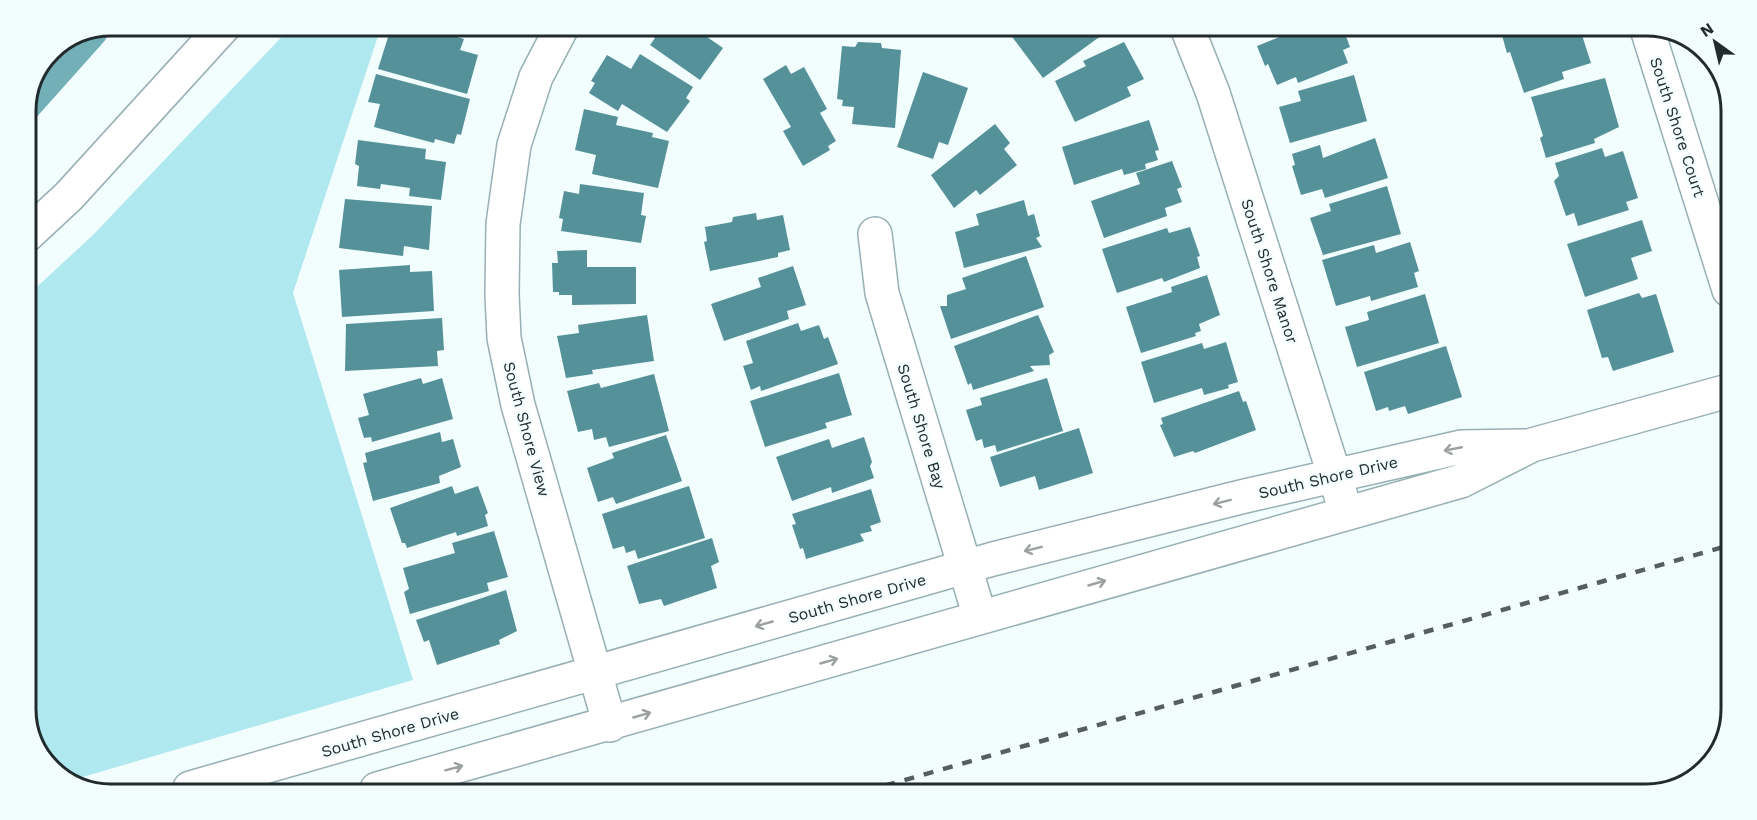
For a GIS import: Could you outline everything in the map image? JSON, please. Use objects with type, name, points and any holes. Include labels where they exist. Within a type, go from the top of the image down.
[{"type":"street","points":[[36,227],[69,196],[215,36]]},
{"type":"street","name":"South Shore View","points":[[557,36],[536,77],[514,145],[503,224],[502,294],[510,373],[610,725]]},
{"type":"street","name":"South Shore Manor","points":[[1190,36],[1213,93],[1347,513]]},
{"type":"street","name":"South Shore Court","points":[[1649,36],[1721,262]]},
{"type":"street","name":"South Shore Bay","points":[[875,234],[882,293],[980,617]]},
{"type":"street","name":"South Shore Drive","points":[[395,784],[610,725],[980,617],[1461,481],[1532,446],[1721,393]]},
{"type":"street","name":"South Shore Drive","points":[[204,784],[596,674],[964,567],[1334,475],[1461,447],[1532,446]]},
{"type":"shaded area","points":[[282,36],[378,36],[293,293],[413,680],[81,778],[65,769],[51,755],[40,733],[36,714],[36,288],[93,235]]},
{"type":"building","points":[[388,36],[453,36],[464,39],[460,50],[478,55],[467,94],[378,69]]},
{"type":"building","points":[[652,36],[706,36],[723,48],[700,80],[650,45],[655,38]]},
{"type":"building","points":[[1012,36],[1101,36],[1043,78]]},
{"type":"building","points":[[1282,36],[1346,36],[1350,47],[1343,50],[1348,63],[1298,83],[1296,77],[1277,85],[1268,64],[1265,66],[1257,46]]},
{"type":"building","points":[[1502,36],[1582,36],[1591,63],[1562,72],[1564,79],[1524,93],[1510,52],[1507,53]]},
{"type":"building","points":[[858,42],[881,43],[882,48],[901,50],[895,128],[852,124],[854,107],[842,106],[843,100],[837,99],[842,46],[855,47]]},
{"type":"building","points":[[1124,42],[1144,79],[1127,87],[1131,96],[1075,122],[1055,81],[1086,66],[1083,61]]},
{"type":"building","points":[[640,54],[693,87],[686,98],[690,101],[667,132],[622,104],[618,111],[589,93],[595,83],[591,81],[607,55],[631,69]]},
{"type":"building","points":[[786,65],[791,74],[804,67],[827,109],[820,113],[836,141],[828,146],[830,150],[803,166],[783,131],[791,127],[763,79]]},
{"type":"building","points":[[923,72],[968,88],[948,145],[939,142],[933,159],[897,147]]},
{"type":"building","points":[[376,74],[470,99],[461,135],[457,134],[454,144],[435,139],[434,143],[374,127],[380,104],[368,102]]},
{"type":"building","points":[[1354,75],[1367,121],[1290,143],[1279,107],[1301,101],[1298,91]]},
{"type":"building","points":[[1605,78],[1619,127],[1594,139],[1595,143],[1546,158],[1540,138],[1543,136],[1531,97]]},
{"type":"building","points":[[584,109],[618,117],[616,125],[653,133],[652,137],[669,141],[658,188],[592,174],[596,155],[575,150]]},
{"type":"building","points":[[1149,120],[1159,150],[1155,151],[1158,160],[1145,164],[1146,169],[1124,175],[1122,169],[1074,185],[1062,147]]},
{"type":"building","points":[[995,124],[1010,143],[1004,149],[1017,165],[980,195],[976,190],[954,208],[931,175]]},
{"type":"building","points":[[1375,138],[1388,178],[1325,198],[1322,189],[1301,195],[1292,166],[1295,165],[1292,154],[1320,145],[1323,158]]},
{"type":"building","points":[[358,140],[426,149],[425,159],[446,162],[441,200],[409,196],[410,188],[381,184],[380,189],[357,186],[359,166],[355,164]]},
{"type":"building","points":[[1602,148],[1605,157],[1623,151],[1638,198],[1626,202],[1629,210],[1578,226],[1574,213],[1566,216],[1554,181],[1559,176],[1555,163]]},
{"type":"building","points":[[1172,161],[1182,187],[1177,189],[1182,202],[1165,208],[1167,216],[1104,238],[1091,201],[1140,184],[1136,173]]},
{"type":"building","points":[[580,184],[644,193],[641,215],[646,216],[641,243],[561,231],[563,219],[559,218],[564,191],[579,194]]},
{"type":"building","points":[[1387,186],[1401,234],[1323,255],[1310,218],[1331,211],[1329,204]]},
{"type":"building","points":[[345,199],[432,206],[429,250],[404,246],[403,256],[339,248]]},
{"type":"building","points":[[1024,200],[1028,216],[1034,214],[1040,236],[1036,238],[1042,247],[964,268],[955,232],[979,225],[976,214]]},
{"type":"building","points":[[756,213],[757,220],[783,215],[790,250],[778,253],[778,257],[710,271],[704,242],[707,241],[705,227],[732,222],[733,217]]},
{"type":"building","points":[[1642,220],[1652,251],[1631,258],[1638,279],[1585,297],[1567,244]]},
{"type":"building","points":[[1190,227],[1200,256],[1197,257],[1200,268],[1164,282],[1162,278],[1117,293],[1102,249],[1167,228],[1169,233]]},
{"type":"building","points":[[1410,242],[1419,271],[1414,273],[1418,287],[1371,301],[1370,296],[1336,306],[1322,260],[1374,245],[1376,253]]},
{"type":"building","points":[[587,250],[587,267],[636,267],[636,304],[572,305],[572,295],[559,295],[559,292],[553,292],[552,263],[558,263],[557,251]]},
{"type":"building","points":[[1026,256],[1044,307],[951,339],[940,306],[947,306],[947,295],[966,289],[962,278]]},
{"type":"building","points":[[410,265],[410,272],[432,271],[434,311],[342,317],[339,270]]},
{"type":"building","points":[[793,266],[806,305],[787,311],[789,319],[724,341],[711,304],[761,287],[758,278]]},
{"type":"building","points":[[1207,275],[1220,315],[1199,324],[1201,331],[1195,333],[1196,336],[1141,353],[1126,307],[1172,292],[1171,287]]},
{"type":"building","points":[[1639,293],[1642,298],[1656,294],[1674,352],[1613,371],[1608,357],[1602,358],[1587,310]]},
{"type":"building","points":[[1425,294],[1439,343],[1357,367],[1345,327],[1369,320],[1367,312]]},
{"type":"building","points":[[647,315],[654,361],[592,370],[593,374],[566,378],[557,336],[579,333],[578,325]]},
{"type":"building","points":[[1038,315],[1054,352],[1049,355],[1050,365],[1030,366],[1034,371],[973,390],[971,383],[968,385],[954,346]]},
{"type":"building","points":[[442,318],[444,350],[437,351],[438,366],[345,371],[346,324]]},
{"type":"building","points":[[798,323],[801,331],[819,325],[824,339],[828,337],[838,364],[761,391],[760,386],[751,390],[743,366],[753,363],[746,341]]},
{"type":"building","points":[[1226,342],[1238,382],[1228,385],[1229,388],[1204,395],[1202,388],[1154,403],[1141,362],[1202,343],[1204,349]]},
{"type":"building","points":[[1446,346],[1462,397],[1408,414],[1405,406],[1389,411],[1388,407],[1376,411],[1364,372]]},
{"type":"building","points":[[839,373],[852,415],[825,423],[827,428],[765,447],[750,401]]},
{"type":"building","points":[[654,374],[669,431],[609,447],[606,437],[594,440],[592,429],[578,432],[567,391],[599,383],[601,388]]},
{"type":"building","points":[[421,378],[423,384],[442,378],[453,419],[372,442],[371,437],[364,438],[358,418],[369,415],[363,394]]},
{"type":"building","points":[[1047,378],[1063,431],[997,452],[995,445],[984,448],[982,439],[976,441],[966,410],[982,405],[980,398]]},
{"type":"building","points":[[1239,391],[1243,402],[1246,401],[1256,430],[1195,453],[1193,451],[1174,457],[1160,425],[1163,424],[1161,418]]},
{"type":"building","points":[[1079,428],[1093,473],[1039,490],[1035,476],[1000,487],[990,457]]},
{"type":"building","points":[[440,432],[442,442],[453,439],[461,467],[439,476],[440,483],[373,501],[363,463],[367,462],[365,453]]},
{"type":"building","points":[[666,435],[682,481],[616,504],[613,497],[598,502],[587,468],[614,458],[612,453]]},
{"type":"building","points":[[864,437],[872,462],[870,466],[874,478],[832,493],[831,487],[792,501],[776,457],[829,439],[832,448]]},
{"type":"building","points":[[452,486],[455,494],[478,486],[488,513],[485,515],[488,526],[457,536],[456,532],[407,548],[405,543],[402,543],[390,508]]},
{"type":"building","points":[[689,486],[705,538],[638,559],[635,550],[626,553],[624,546],[613,549],[602,514]]},
{"type":"building","points":[[871,489],[881,522],[870,526],[872,531],[860,534],[864,541],[806,559],[792,525],[796,524],[792,514]]},
{"type":"building","points":[[494,531],[508,577],[487,583],[489,591],[410,614],[404,592],[409,589],[403,568],[455,553],[452,543]]},
{"type":"building","points":[[712,538],[719,562],[711,566],[717,588],[664,606],[661,599],[639,604],[627,566]]},
{"type":"building","points":[[506,590],[517,631],[499,640],[500,644],[437,665],[429,640],[424,642],[416,620]]},
{"type":"waterway","points":[[38,94],[86,40]]},
{"type":"railway","points":[[891,784],[1721,548]]}]
